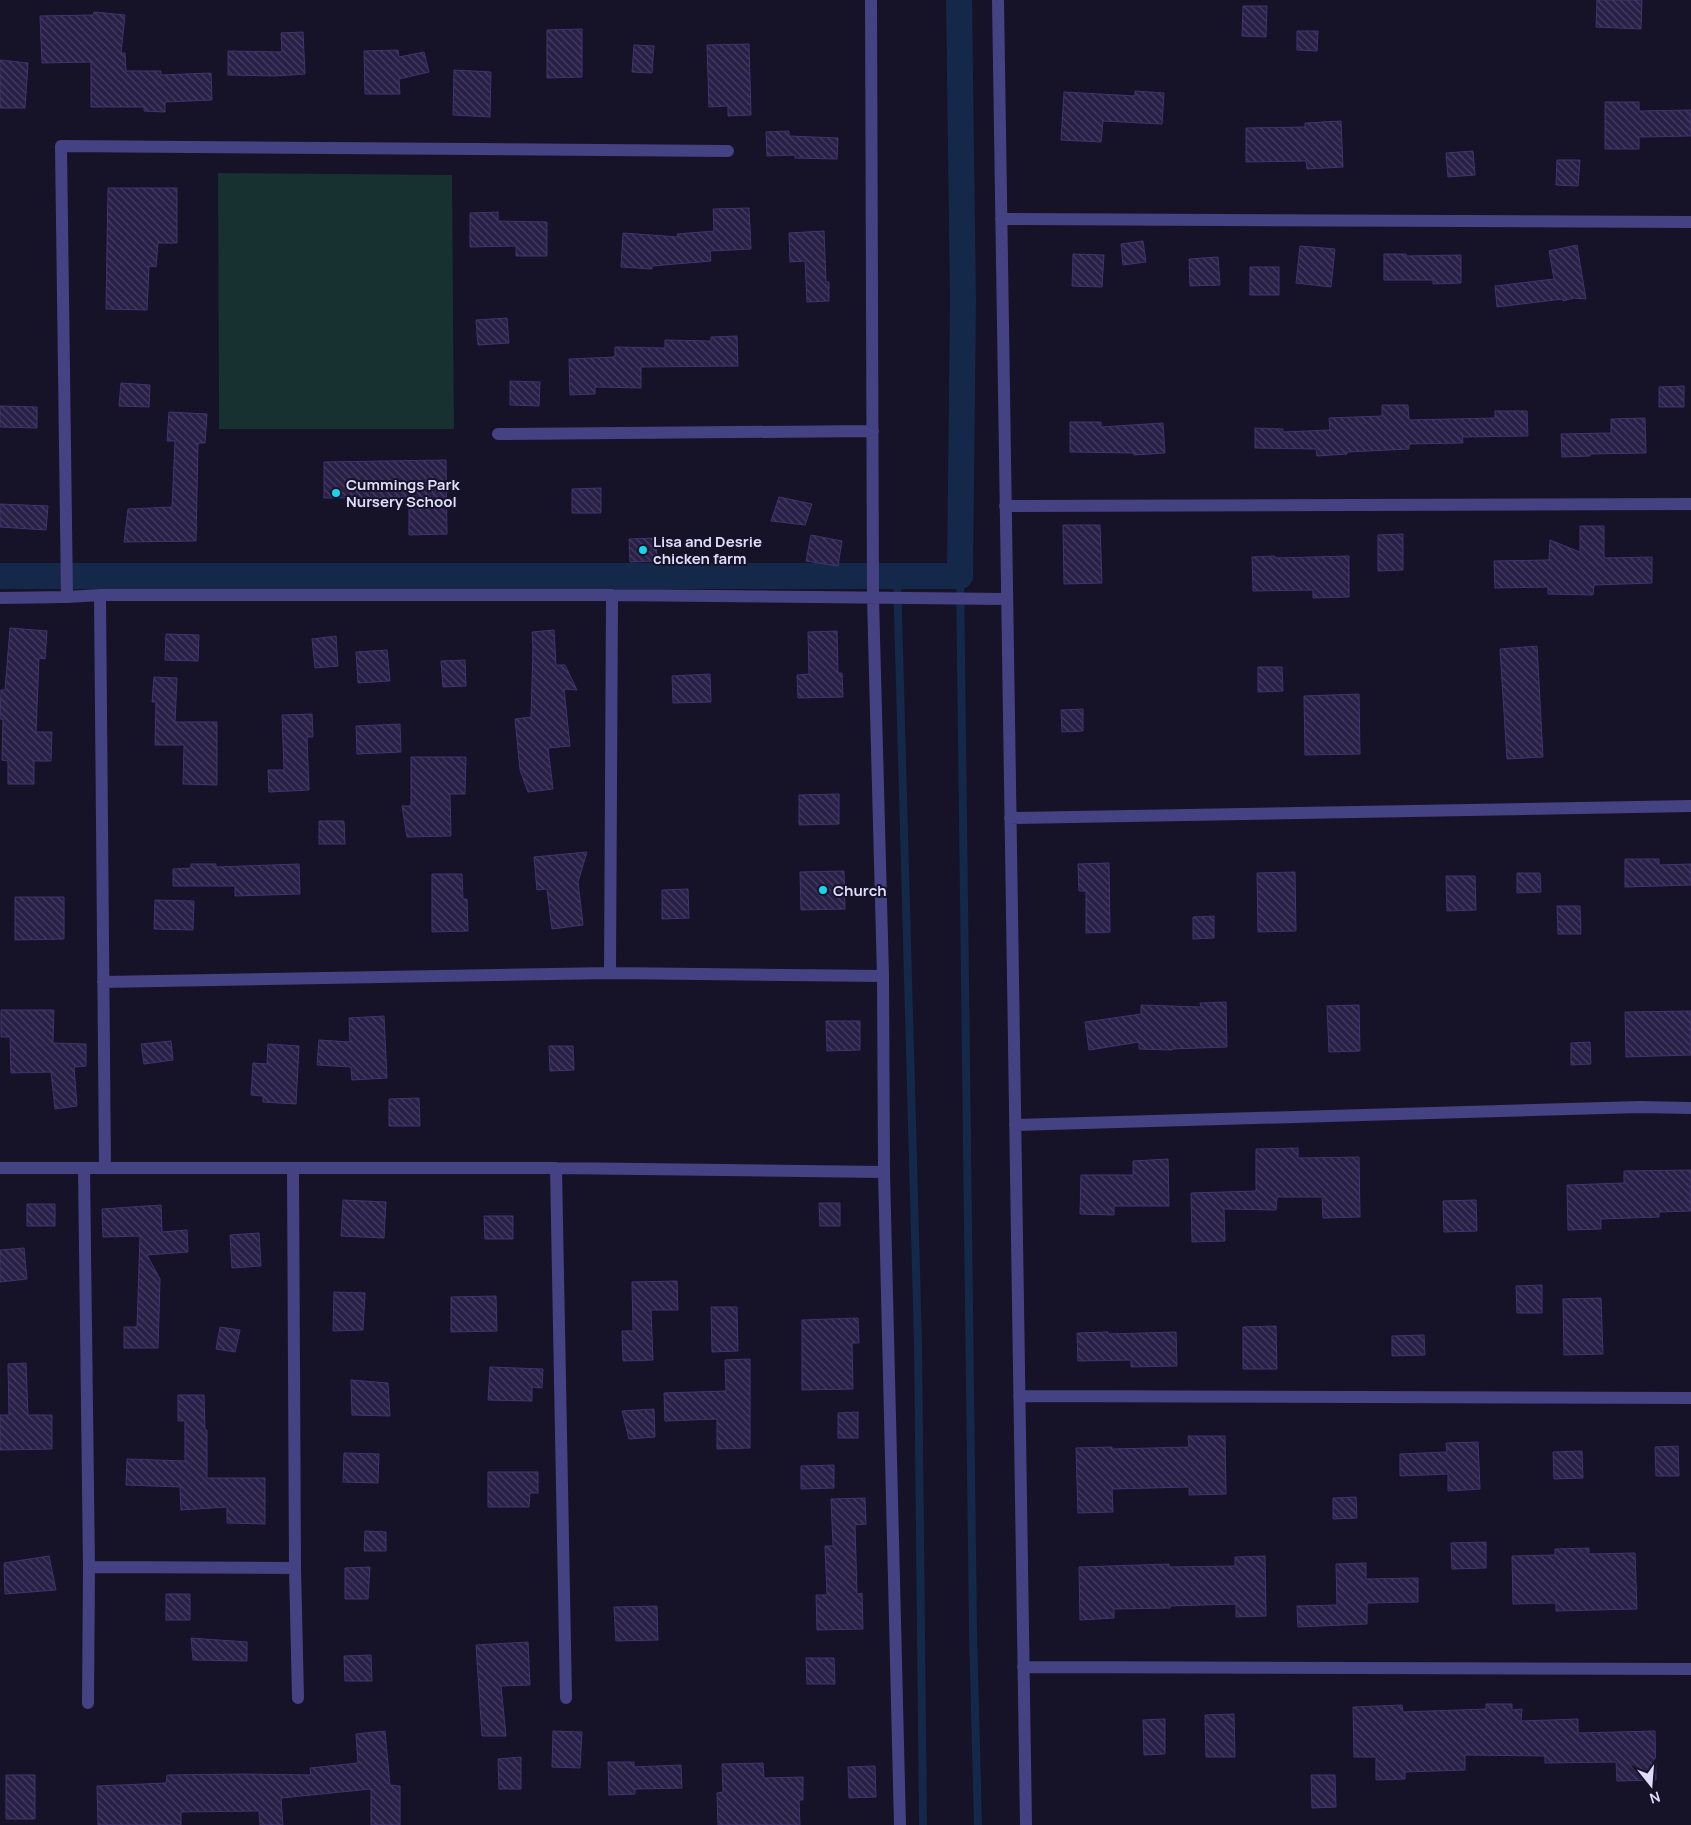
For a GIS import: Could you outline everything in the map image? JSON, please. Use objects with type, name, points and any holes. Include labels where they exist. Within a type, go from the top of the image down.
[{"type":"street","points":[[871,0],[873,598],[884,976],[884,1172],[900,1825]]},
{"type":"street","points":[[998,0],[1026,1825]]},
{"type":"street","points":[[67,597],[61,146],[728,152]]},
{"type":"street","points":[[1001,218],[1691,222]]},
{"type":"street","points":[[498,434],[873,431]]},
{"type":"street","points":[[1006,506],[1691,504]]},
{"type":"street","points":[[100,595],[105,1168]]},
{"type":"street","points":[[0,598],[100,595],[612,595],[1007,599]]},
{"type":"street","points":[[610,972],[612,595]]},
{"type":"street","points":[[1010,818],[1691,806]]},
{"type":"street","points":[[103,982],[610,972],[884,976]]},
{"type":"street","points":[[1015,1125],[1621,1108],[1691,1108]]},
{"type":"street","points":[[0,1168],[556,1168],[884,1172]]},
{"type":"street","points":[[84,1168],[88,1703]]},
{"type":"street","points":[[556,1168],[566,1698]]},
{"type":"street","points":[[293,1169],[295,1568],[298,1698]]},
{"type":"street","points":[[1019,1396],[1691,1398]]},
{"type":"street","points":[[88,1567],[295,1568]]},
{"type":"street","points":[[1023,1667],[1691,1669]]},
{"type":"green space","points":[[218,173],[452,175],[454,429],[219,429]]},
{"type":"building","points":[[1597,0],[1642,0],[1641,29],[1596,27]]},
{"type":"building","points":[[1243,6],[1267,6],[1266,37],[1242,36]]},
{"type":"building","points":[[94,12],[125,15],[121,53],[125,53],[126,71],[161,71],[161,75],[211,73],[212,100],[165,102],[165,112],[144,111],[144,107],[91,107],[91,62],[42,63],[40,16],[93,15]]},
{"type":"building","points":[[582,29],[582,77],[547,78],[547,30]]},
{"type":"building","points":[[1297,31],[1318,31],[1317,51],[1297,50]]},
{"type":"building","points":[[303,32],[305,74],[274,76],[228,75],[228,51],[282,52],[281,33]]},
{"type":"building","points":[[749,44],[751,115],[728,116],[728,106],[709,107],[707,45]]},
{"type":"building","points":[[634,45],[654,46],[652,73],[632,72]]},
{"type":"building","points":[[398,50],[399,57],[424,52],[429,72],[399,79],[400,94],[365,94],[364,51]]},
{"type":"building","points":[[0,60],[28,63],[25,108],[0,108]]},
{"type":"building","points":[[454,70],[491,72],[490,117],[453,115]]},
{"type":"building","points":[[1135,91],[1164,93],[1162,124],[1103,121],[1101,142],[1061,140],[1064,92],[1135,96]]},
{"type":"building","points":[[1605,102],[1639,102],[1639,111],[1691,110],[1691,136],[1639,137],[1639,149],[1605,149]]},
{"type":"building","points":[[1341,121],[1343,167],[1307,169],[1306,161],[1246,162],[1246,128],[1305,127],[1305,123]]},
{"type":"building","points":[[789,131],[789,136],[838,138],[837,159],[795,158],[795,155],[767,156],[766,132]]},
{"type":"building","points":[[1473,151],[1475,175],[1448,177],[1446,153]]},
{"type":"building","points":[[1557,160],[1580,160],[1578,186],[1556,185]]},
{"type":"building","points":[[108,188],[177,188],[177,243],[158,243],[156,267],[149,266],[147,310],[106,309]]},
{"type":"building","points":[[749,208],[751,249],[710,251],[711,261],[652,266],[652,269],[621,267],[623,233],[678,237],[677,234],[714,231],[713,209]]},
{"type":"building","points":[[498,212],[498,221],[547,222],[547,256],[516,256],[516,246],[470,247],[470,213]]},
{"type":"building","points":[[824,231],[826,282],[829,282],[829,301],[807,302],[805,261],[790,262],[789,233]]},
{"type":"building","points":[[1143,241],[1146,262],[1123,265],[1121,244]]},
{"type":"building","points":[[1577,245],[1586,299],[1574,298],[1563,301],[1563,299],[1497,307],[1495,286],[1554,279],[1549,251]]},
{"type":"building","points":[[1300,246],[1335,249],[1331,287],[1296,283]]},
{"type":"building","points":[[1073,254],[1104,255],[1102,287],[1072,286]]},
{"type":"building","points":[[1384,254],[1406,254],[1406,256],[1461,255],[1461,283],[1433,284],[1433,280],[1384,280]]},
{"type":"building","points":[[1218,257],[1220,285],[1190,286],[1189,259]]},
{"type":"building","points":[[1250,267],[1279,267],[1279,295],[1250,295]]},
{"type":"building","points":[[507,318],[509,343],[478,345],[476,320]]},
{"type":"building","points":[[737,336],[738,366],[641,367],[641,388],[595,387],[595,394],[570,395],[569,359],[615,357],[615,347],[665,348],[665,340],[711,341],[711,337]]},
{"type":"building","points":[[510,381],[540,382],[539,406],[510,405]]},
{"type":"building","points":[[121,383],[150,385],[149,407],[119,406]]},
{"type":"building","points":[[1684,386],[1684,407],[1659,407],[1659,387]]},
{"type":"building","points":[[1382,405],[1408,405],[1409,420],[1495,418],[1495,411],[1527,411],[1528,436],[1462,437],[1463,443],[1409,444],[1409,449],[1347,452],[1347,454],[1317,456],[1316,449],[1255,448],[1255,428],[1283,429],[1283,432],[1330,430],[1329,418],[1382,416]]},
{"type":"building","points":[[0,406],[37,407],[37,428],[0,427]]},
{"type":"building","points":[[169,412],[207,414],[205,443],[198,443],[196,541],[124,542],[128,509],[172,507],[175,441],[167,441]]},
{"type":"building","points":[[1645,418],[1646,453],[1590,454],[1590,456],[1562,457],[1561,434],[1611,433],[1611,419]]},
{"type":"building","points":[[1070,422],[1101,422],[1101,427],[1163,423],[1165,453],[1134,455],[1134,453],[1070,452]]},
{"type":"building","points":[[446,460],[447,534],[409,535],[409,497],[324,498],[324,462]]},
{"type":"building","points":[[601,488],[601,513],[572,513],[572,489]]},
{"type":"building","points":[[779,497],[812,504],[805,525],[771,521]]},
{"type":"building","points":[[0,504],[48,506],[46,530],[0,527]]},
{"type":"building","points":[[1063,525],[1100,525],[1102,583],[1064,584]]},
{"type":"building","points":[[1580,526],[1604,526],[1604,558],[1652,557],[1652,583],[1594,585],[1593,595],[1548,594],[1548,587],[1495,588],[1494,561],[1549,560],[1550,540],[1580,552]]},
{"type":"building","points":[[1403,534],[1403,570],[1378,571],[1378,535]]},
{"type":"building","points":[[811,535],[842,541],[838,566],[806,561]]},
{"type":"building","name":"Lisa and Desrie chicken farm","points":[[656,538],[657,561],[630,562],[629,539]]},
{"type":"building","points":[[1275,556],[1275,558],[1349,556],[1349,597],[1313,598],[1313,590],[1253,591],[1252,557]]},
{"type":"building","points":[[10,628],[47,631],[45,659],[39,658],[36,732],[52,732],[51,761],[34,761],[34,784],[8,784],[8,761],[2,760],[3,719],[0,719],[1,690],[5,690]]},
{"type":"building","points":[[554,630],[556,665],[565,665],[577,690],[564,689],[570,746],[548,748],[553,789],[528,792],[520,770],[515,719],[531,717],[532,632]]},
{"type":"building","points":[[837,631],[838,673],[842,673],[843,697],[798,698],[797,675],[809,674],[808,632]]},
{"type":"building","points":[[166,634],[199,635],[198,661],[165,660]]},
{"type":"building","points":[[336,636],[338,666],[315,668],[312,639]]},
{"type":"building","points":[[1537,646],[1543,757],[1507,759],[1500,649]]},
{"type":"building","points":[[387,650],[390,681],[358,683],[356,652]]},
{"type":"building","points":[[465,660],[466,686],[443,687],[441,661]]},
{"type":"building","points":[[1258,667],[1282,667],[1283,691],[1258,692]]},
{"type":"building","points":[[710,674],[711,702],[673,703],[672,676]]},
{"type":"building","points":[[154,677],[177,678],[175,722],[217,722],[217,785],[183,784],[184,745],[155,745],[156,702],[152,702]]},
{"type":"building","points":[[1359,694],[1360,754],[1305,755],[1304,696]]},
{"type":"building","points":[[1083,709],[1083,731],[1062,732],[1061,710]]},
{"type":"building","points":[[312,714],[313,737],[307,737],[309,790],[269,792],[268,770],[284,770],[282,715]]},
{"type":"building","points":[[400,724],[401,752],[357,754],[356,726]]},
{"type":"building","points":[[411,757],[466,757],[465,794],[450,794],[451,836],[407,837],[402,806],[411,806]]},
{"type":"building","points":[[839,794],[839,824],[799,825],[799,795]]},
{"type":"building","points":[[319,821],[344,821],[345,844],[319,844]]},
{"type":"building","points":[[587,852],[578,882],[583,925],[552,929],[547,889],[537,890],[534,857]]},
{"type":"building","points":[[1625,859],[1659,859],[1659,865],[1691,864],[1691,885],[1625,887]]},
{"type":"building","points":[[1109,863],[1110,932],[1086,933],[1086,891],[1079,891],[1078,864]]},
{"type":"building","points":[[191,864],[216,864],[216,867],[299,864],[300,894],[235,896],[235,886],[173,886],[173,869],[191,868]]},
{"type":"building","name":"Church","points":[[844,871],[845,909],[801,910],[800,872]]},
{"type":"building","points":[[1295,872],[1296,931],[1258,932],[1257,873]]},
{"type":"building","points":[[1517,873],[1540,873],[1541,892],[1517,893]]},
{"type":"building","points":[[432,874],[462,874],[463,899],[467,899],[468,931],[432,932]]},
{"type":"building","points":[[1446,876],[1475,876],[1476,910],[1447,911]]},
{"type":"building","points":[[688,889],[689,918],[662,919],[662,890]]},
{"type":"building","points":[[15,897],[64,897],[64,939],[15,940]]},
{"type":"building","points":[[155,900],[194,901],[193,930],[154,929]]},
{"type":"building","points":[[1557,906],[1580,906],[1581,934],[1558,934]]},
{"type":"building","points":[[1214,916],[1214,938],[1193,939],[1193,917]]},
{"type":"building","points":[[1226,1002],[1227,1047],[1172,1050],[1139,1049],[1139,1042],[1089,1050],[1085,1022],[1141,1014],[1141,1005],[1201,1007],[1200,1003]]},
{"type":"building","points":[[1359,1005],[1360,1051],[1329,1052],[1327,1006]]},
{"type":"building","points":[[1,1010],[54,1010],[53,1043],[86,1044],[86,1066],[74,1067],[77,1106],[55,1109],[51,1072],[11,1073],[10,1037],[1,1037]]},
{"type":"building","points":[[1691,1011],[1691,1055],[1626,1057],[1625,1012]]},
{"type":"building","points":[[384,1016],[387,1078],[352,1080],[351,1067],[317,1065],[319,1040],[350,1042],[349,1018]]},
{"type":"building","points":[[826,1021],[860,1021],[860,1050],[827,1051]]},
{"type":"building","points":[[171,1041],[173,1060],[144,1064],[141,1044]]},
{"type":"building","points":[[1590,1042],[1591,1064],[1571,1065],[1571,1043]]},
{"type":"building","points":[[268,1044],[299,1046],[296,1104],[263,1102],[263,1096],[251,1095],[253,1063],[267,1064]]},
{"type":"building","points":[[549,1046],[573,1046],[574,1070],[550,1071]]},
{"type":"building","points":[[419,1098],[420,1126],[389,1126],[389,1099]]},
{"type":"building","points":[[1298,1148],[1298,1158],[1359,1157],[1360,1217],[1323,1218],[1322,1197],[1277,1197],[1276,1210],[1224,1209],[1225,1241],[1192,1242],[1191,1193],[1256,1191],[1256,1149]]},
{"type":"building","points":[[1168,1159],[1169,1206],[1114,1206],[1114,1215],[1080,1214],[1081,1175],[1133,1175],[1133,1161]]},
{"type":"building","points":[[1691,1170],[1691,1211],[1659,1212],[1659,1217],[1601,1219],[1601,1229],[1568,1230],[1567,1185],[1624,1183],[1624,1171]]},
{"type":"building","points":[[343,1200],[386,1202],[384,1238],[341,1236]]},
{"type":"building","points":[[1476,1200],[1477,1231],[1444,1232],[1443,1201]]},
{"type":"building","points":[[819,1203],[840,1203],[840,1226],[820,1226]]},
{"type":"building","points":[[27,1204],[55,1204],[55,1226],[27,1226]]},
{"type":"building","points":[[161,1205],[162,1232],[187,1230],[188,1252],[147,1255],[160,1279],[158,1348],[124,1348],[124,1327],[137,1327],[140,1236],[103,1237],[102,1209]]},
{"type":"building","points":[[484,1216],[513,1216],[513,1239],[485,1239]]},
{"type":"building","points":[[259,1233],[261,1266],[232,1268],[230,1235]]},
{"type":"building","points":[[24,1248],[27,1279],[0,1282],[0,1250]]},
{"type":"building","points":[[677,1281],[678,1310],[651,1310],[653,1360],[623,1361],[622,1331],[633,1331],[632,1282]]},
{"type":"building","points":[[1542,1285],[1542,1313],[1517,1313],[1516,1286]]},
{"type":"building","points":[[334,1292],[365,1293],[363,1330],[333,1331]]},
{"type":"building","points":[[496,1296],[497,1331],[451,1332],[451,1297]]},
{"type":"building","points":[[1601,1298],[1603,1354],[1564,1355],[1563,1299]]},
{"type":"building","points":[[711,1307],[737,1307],[738,1351],[712,1352]]},
{"type":"building","points":[[858,1318],[859,1343],[852,1343],[853,1389],[802,1390],[802,1320]]},
{"type":"building","points":[[1276,1326],[1277,1369],[1243,1369],[1243,1327]]},
{"type":"building","points":[[220,1327],[240,1330],[235,1352],[216,1349]]},
{"type":"building","points":[[1108,1332],[1108,1334],[1176,1332],[1177,1366],[1131,1367],[1131,1360],[1078,1361],[1077,1333]]},
{"type":"building","points":[[1424,1335],[1425,1355],[1392,1356],[1392,1336]]},
{"type":"building","points":[[750,1359],[750,1448],[717,1449],[717,1419],[665,1421],[664,1393],[726,1391],[725,1360]]},
{"type":"building","points":[[26,1363],[28,1415],[52,1415],[52,1449],[0,1450],[0,1415],[9,1415],[8,1364]]},
{"type":"building","points":[[490,1367],[543,1369],[542,1388],[532,1387],[532,1401],[488,1400]]},
{"type":"building","points":[[351,1380],[388,1383],[390,1416],[352,1415]]},
{"type":"building","points":[[178,1395],[204,1395],[205,1430],[207,1430],[207,1478],[265,1478],[265,1524],[227,1523],[227,1507],[181,1510],[180,1487],[126,1485],[127,1459],[185,1461],[185,1421],[178,1421]]},
{"type":"building","points":[[654,1409],[655,1437],[629,1439],[622,1411]]},
{"type":"building","points":[[858,1412],[858,1438],[838,1438],[838,1413]]},
{"type":"building","points":[[1188,1436],[1225,1436],[1226,1494],[1189,1495],[1189,1487],[1112,1489],[1113,1512],[1078,1513],[1076,1448],[1189,1447]]},
{"type":"building","points":[[1478,1442],[1480,1489],[1448,1491],[1448,1474],[1400,1476],[1400,1454],[1447,1452],[1446,1443]]},
{"type":"building","points":[[1678,1446],[1679,1476],[1656,1476],[1655,1447]]},
{"type":"building","points":[[1582,1451],[1583,1478],[1554,1479],[1553,1452]]},
{"type":"building","points":[[344,1453],[379,1454],[378,1483],[343,1482]]},
{"type":"building","points":[[834,1465],[834,1488],[801,1489],[801,1466]]},
{"type":"building","points":[[488,1472],[538,1472],[538,1493],[530,1493],[529,1507],[488,1507]]},
{"type":"building","points":[[1356,1497],[1357,1518],[1333,1519],[1333,1498]]},
{"type":"building","points":[[865,1498],[866,1524],[855,1525],[857,1594],[862,1593],[863,1629],[817,1630],[816,1595],[827,1595],[825,1546],[833,1546],[831,1499]]},
{"type":"building","points":[[365,1531],[386,1532],[386,1551],[364,1551]]},
{"type":"building","points":[[1486,1542],[1486,1568],[1452,1569],[1451,1543]]},
{"type":"building","points":[[1589,1548],[1589,1554],[1635,1553],[1637,1609],[1556,1611],[1556,1603],[1513,1604],[1512,1556],[1555,1555],[1555,1549]]},
{"type":"building","points":[[49,1556],[56,1590],[5,1594],[4,1563]]},
{"type":"building","points":[[1265,1556],[1266,1616],[1236,1617],[1236,1604],[1114,1609],[1114,1618],[1080,1620],[1079,1567],[1169,1564],[1169,1567],[1235,1566],[1235,1557]]},
{"type":"building","points":[[1366,1563],[1366,1579],[1418,1578],[1418,1602],[1367,1603],[1367,1624],[1298,1627],[1297,1606],[1337,1605],[1336,1564]]},
{"type":"building","points":[[370,1567],[368,1599],[345,1599],[345,1568]]},
{"type":"building","points":[[166,1594],[190,1594],[190,1620],[166,1620]]},
{"type":"building","points":[[657,1606],[658,1640],[616,1641],[614,1607]]},
{"type":"building","points":[[191,1638],[247,1642],[247,1661],[193,1660]]},
{"type":"building","points":[[528,1642],[530,1685],[501,1686],[506,1736],[482,1736],[476,1645]]},
{"type":"building","points":[[371,1655],[372,1681],[345,1681],[344,1656]]},
{"type":"building","points":[[806,1658],[834,1658],[835,1684],[807,1684]]},
{"type":"building","points":[[1486,1704],[1512,1704],[1512,1710],[1522,1709],[1521,1721],[1578,1719],[1578,1733],[1655,1731],[1656,1780],[1617,1781],[1616,1762],[1545,1763],[1545,1756],[1465,1755],[1465,1770],[1405,1772],[1405,1779],[1376,1780],[1376,1757],[1354,1757],[1353,1707],[1402,1705],[1403,1712],[1486,1709]]},
{"type":"building","points":[[1234,1714],[1235,1757],[1206,1757],[1205,1715]]},
{"type":"building","points":[[1165,1719],[1165,1754],[1144,1755],[1143,1720]]},
{"type":"building","points":[[385,1731],[390,1785],[400,1786],[400,1825],[371,1825],[371,1789],[281,1798],[283,1825],[260,1825],[259,1811],[181,1812],[181,1825],[98,1825],[97,1786],[166,1783],[167,1775],[311,1775],[310,1768],[358,1763],[356,1734]]},
{"type":"building","points":[[553,1731],[582,1732],[580,1768],[552,1767]]},
{"type":"building","points":[[521,1757],[521,1789],[499,1789],[498,1759]]},
{"type":"building","points":[[608,1762],[634,1762],[634,1767],[681,1765],[682,1788],[635,1789],[635,1794],[609,1795]]},
{"type":"building","points":[[763,1763],[764,1778],[803,1777],[803,1800],[799,1800],[800,1825],[718,1825],[717,1793],[723,1792],[722,1764]]},
{"type":"building","points":[[875,1766],[876,1797],[849,1798],[848,1767]]},
{"type":"building","points":[[6,1775],[35,1775],[35,1819],[6,1819]]},
{"type":"building","points":[[1311,1775],[1335,1775],[1336,1807],[1312,1808]]},
{"type":"waterway","points":[[0,576],[960,576],[963,301],[959,0]]},
{"type":"waterway","points":[[897,576],[918,1343],[923,1825]]},
{"type":"waterway","points":[[960,576],[973,1631],[978,1825]]},
{"type":"place","name":"Cummings Park Nursery School","points":[[336,493]]},
{"type":"place","name":"Lisa and Desrie chicken farm","points":[[643,550]]},
{"type":"place","name":"Church","points":[[823,890]]}]
